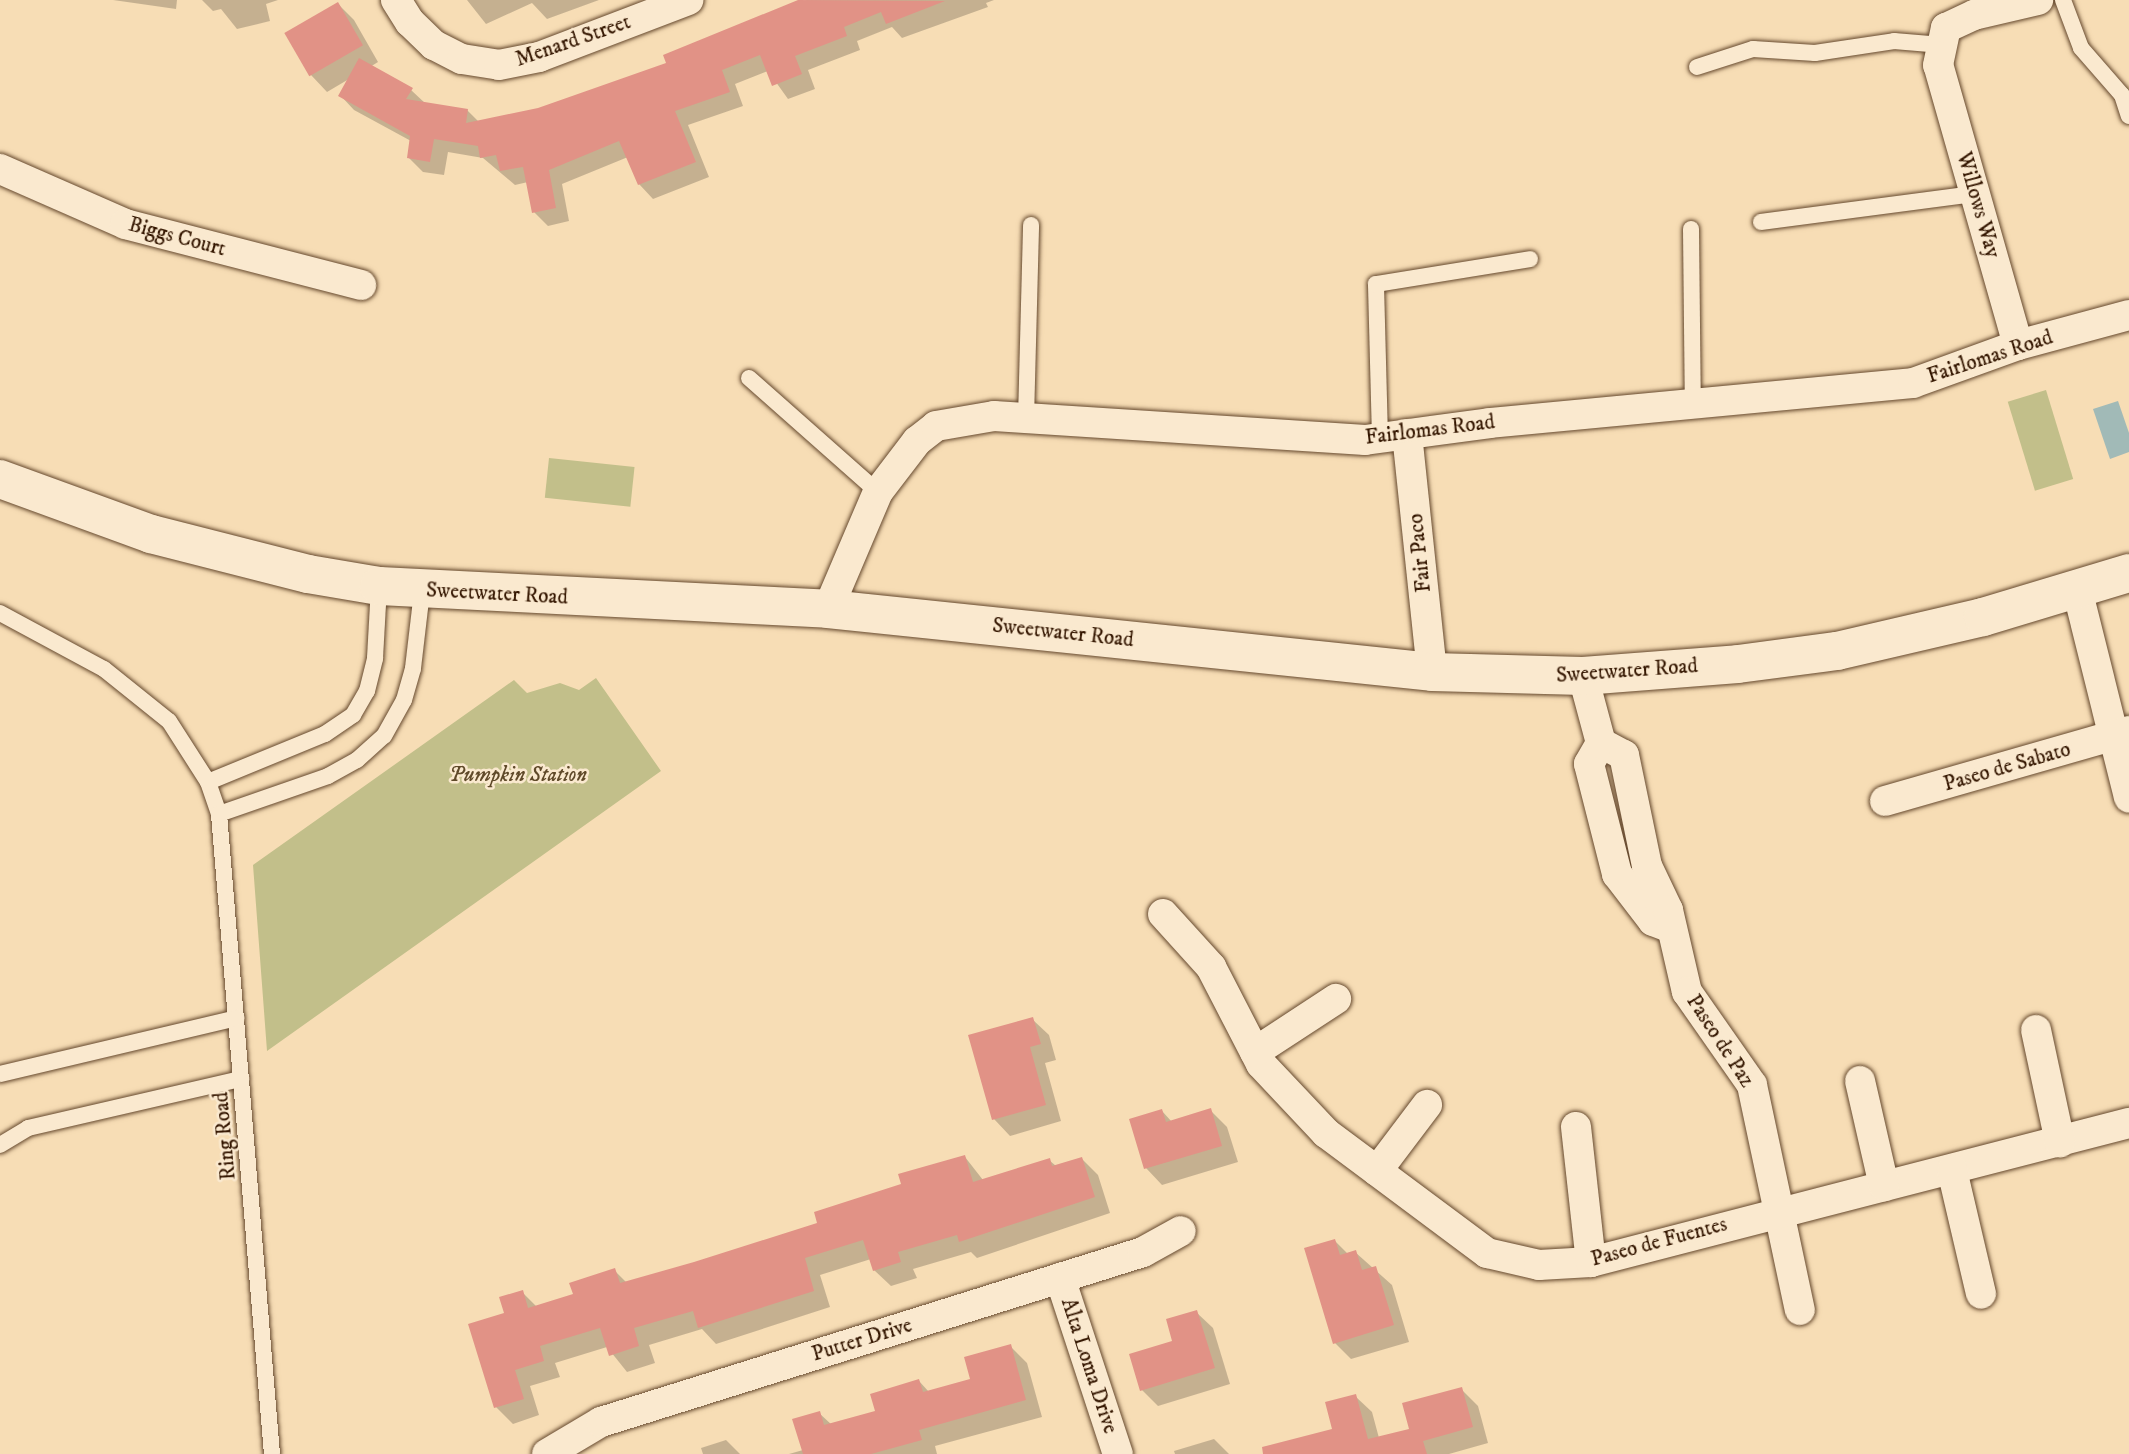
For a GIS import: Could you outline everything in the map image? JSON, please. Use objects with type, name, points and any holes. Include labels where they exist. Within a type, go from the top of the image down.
[{"type":"main road","name":"Sweetwater Road","points":[[0,479],[151,534],[308,574],[379,586],[422,591],[828,609],[1432,672],[1583,676],[1738,664],[1837,651],[1983,617],[2129,573]]},
{"type":"street","name":"Menard Street","points":[[396,0],[410,22],[434,45],[462,59],[499,65],[539,57],[688,0]]},
{"type":"street","points":[[1940,55],[1946,28],[1965,19],[2038,0]]},
{"type":"street","name":"Willows Way","points":[[1940,55],[1975,194],[2018,345]]},
{"type":"street","name":"Biggs Court","points":[[0,169],[125,224],[361,285]]},
{"type":"street","name":"Fairlomas Road","points":[[828,609],[878,492],[917,441],[936,426],[994,416],[1394,436],[1913,383],[2018,345],[2129,315]]},
{"type":"street","name":"Fair Paco","points":[[1394,436],[1432,672]]},
{"type":"street","points":[[2077,589],[2122,734],[2129,798]]},
{"type":"street","name":"Paseo de Paz","points":[[1583,676],[1601,743],[1589,764],[1616,874],[1653,921],[1669,927],[1687,992],[1752,1085],[1782,1209],[1800,1310]]},
{"type":"street","name":"Paseo de Sabato","points":[[1885,802],[2122,734]]},
{"type":"street","name":"Paseo de Fuentes","points":[[1163,914],[1211,967],[1255,1052],[1326,1133],[1486,1253],[1539,1265],[1591,1262],[1782,1209],[2060,1142],[2127,1133]]},
{"type":"street","points":[[1255,1052],[1336,999]]},
{"type":"street","points":[[2036,1030],[2060,1142]]},
{"type":"street","points":[[1860,1082],[1884,1186]]},
{"type":"street","points":[[1377,1171],[1427,1105]]},
{"type":"street","points":[[1576,1127],[1591,1262]]},
{"type":"street","points":[[1952,1170],[1981,1294]]},
{"type":"street","name":"Putter Drive","points":[[547,1454],[601,1422],[1143,1252],[1181,1231]]},
{"type":"street","name":"Alta Loma Drive","points":[[1060,1278],[1118,1454]]},
{"type":"lane","points":[[2063,0],[2081,48],[2122,95],[2129,116]]},
{"type":"lane","points":[[1697,67],[1753,49],[1815,53],[1894,41],[1940,55]]},
{"type":"lane","points":[[1761,222],[1975,194]]},
{"type":"lane","points":[[1026,419],[1031,225]]},
{"type":"lane","points":[[1691,229],[1693,406]]},
{"type":"lane","points":[[1394,436],[1376,285],[1530,259]]},
{"type":"lane","points":[[750,378],[878,492]]},
{"type":"lane","points":[[208,782],[325,734],[353,715],[367,691],[375,658],[379,586]]},
{"type":"lane","points":[[219,814],[328,776],[356,760],[384,736],[404,700],[413,668],[422,591]]},
{"type":"lane","name":"Ring Road","points":[[0,613],[104,669],[170,721],[208,782],[219,814],[272,1454]]},
{"type":"lane","points":[[0,1074],[236,1018]]},
{"type":"lane","points":[[0,1145],[28,1128],[241,1079]]},
{"type":"green space","points":[[2046,390],[2073,479],[2035,491],[2008,402]]},
{"type":"green space","points":[[549,458],[635,467],[630,507],[545,498]]},
{"type":"green space","name":"Pumpkin Station","points":[[596,678],[661,771],[267,1051],[253,865],[514,680],[527,693],[560,683],[579,690]]},
{"type":"water","points":[[2118,401],[2129,433],[2129,452],[2110,459],[2093,409]]},
{"type":"building","points":[[798,0],[945,1],[886,24],[881,12],[844,27],[847,36],[795,56],[802,74],[772,86],[760,55],[722,70],[730,92],[675,111],[696,162],[638,185],[619,141],[549,170],[556,208],[532,213],[523,167],[500,171],[496,155],[480,158],[478,146],[434,139],[430,162],[407,158],[410,136],[338,96],[359,58],[413,88],[406,99],[468,109],[466,123],[538,108],[666,63],[663,55]]},
{"type":"building","points":[[338,2],[363,45],[309,76],[284,33]]},
{"type":"building","points":[[1033,1017],[1041,1044],[1030,1047],[1046,1105],[992,1120],[968,1035]]},
{"type":"building","points":[[1211,1108],[1222,1146],[1144,1169],[1129,1119],[1162,1109],[1166,1122]]},
{"type":"building","points":[[965,1155],[973,1182],[1050,1158],[1052,1166],[1082,1157],[1095,1197],[959,1242],[957,1235],[898,1252],[901,1262],[873,1271],[863,1240],[805,1258],[814,1291],[698,1328],[693,1311],[634,1328],[639,1346],[609,1356],[600,1328],[540,1346],[544,1361],[515,1370],[524,1399],[494,1408],[468,1324],[504,1313],[499,1297],[523,1290],[528,1308],[573,1294],[569,1283],[615,1268],[620,1283],[694,1262],[817,1223],[814,1212],[901,1184],[898,1174]]},
{"type":"building","points":[[1335,1239],[1340,1255],[1356,1250],[1362,1270],[1376,1266],[1394,1325],[1333,1344],[1304,1248]]},
{"type":"building","points":[[1197,1310],[1215,1368],[1140,1391],[1129,1354],[1172,1341],[1166,1319]]},
{"type":"building","points":[[1011,1344],[1026,1400],[919,1430],[922,1440],[871,1454],[803,1454],[792,1419],[820,1411],[824,1425],[875,1411],[870,1394],[919,1379],[923,1392],[970,1379],[964,1357]]},
{"type":"building","points":[[1462,1387],[1473,1427],[1423,1441],[1427,1454],[1263,1454],[1262,1447],[1332,1429],[1325,1402],[1356,1394],[1368,1439],[1409,1429],[1402,1403]]}]
